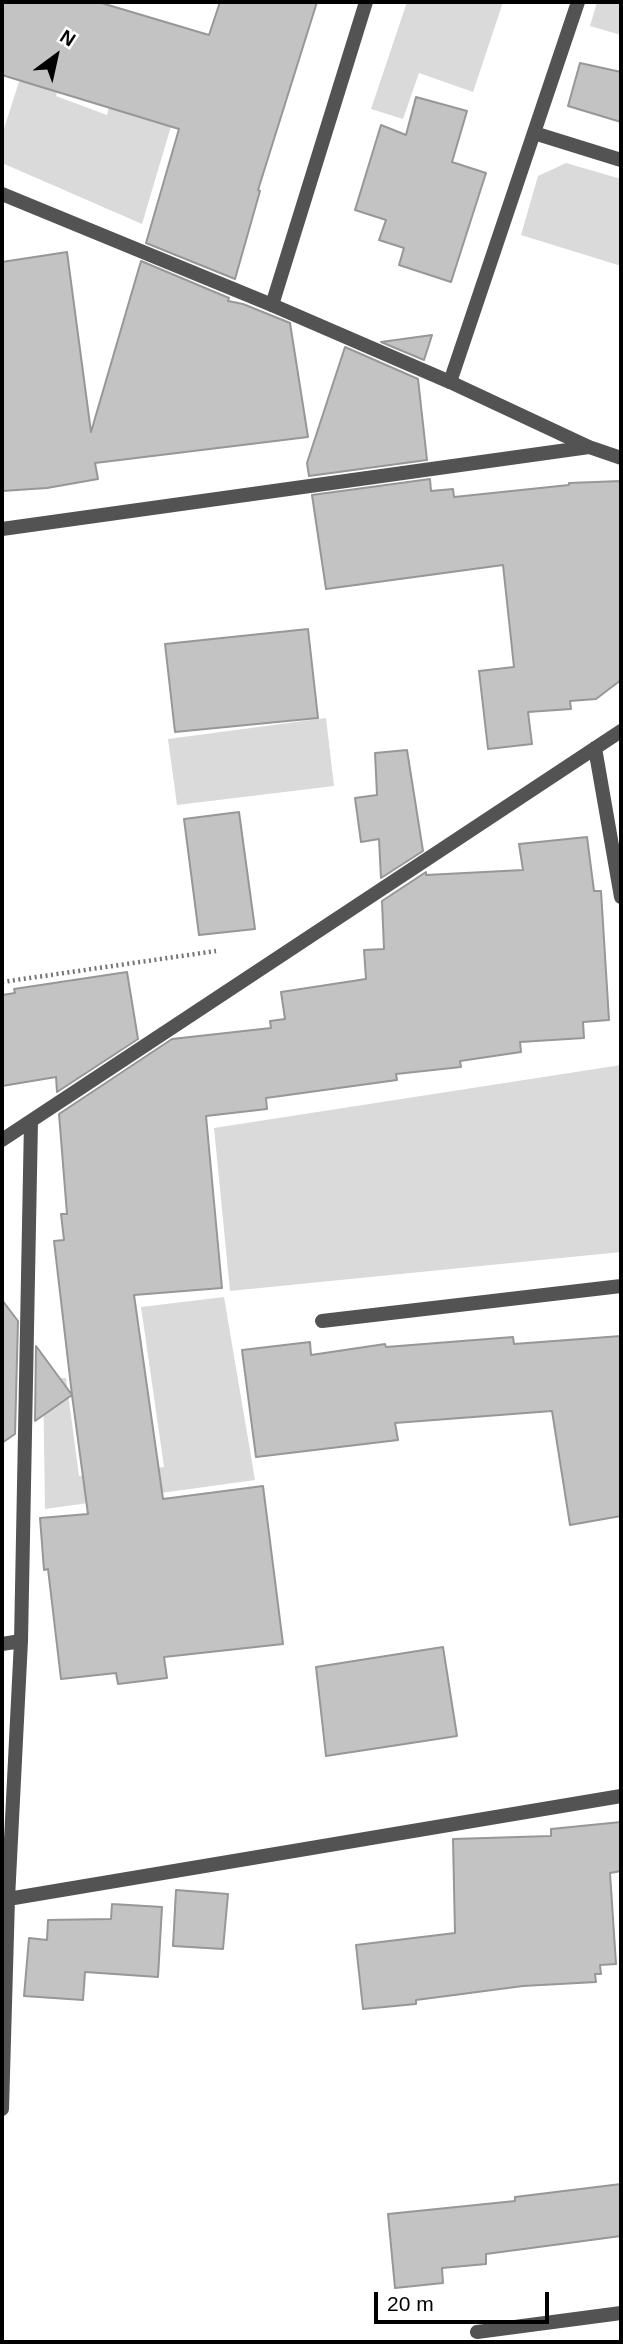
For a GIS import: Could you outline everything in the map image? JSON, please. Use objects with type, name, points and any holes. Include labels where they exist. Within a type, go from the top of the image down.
[{"type":"street","points":[[272,305],[366,2]]},
{"type":"street","points":[[450,382],[578,2]]},
{"type":"street","points":[[534,133],[621,160]]},
{"type":"street","points":[[2,194],[272,305],[450,382],[589,447],[621,458]]},
{"type":"street","points":[[2,529],[589,447]]},
{"type":"street","points":[[2,1140],[621,731]]},
{"type":"street","points":[[595,748],[621,897]]},
{"type":"street","points":[[2,2109],[5,1900],[21,1641],[31,1121]]},
{"type":"street","points":[[322,1321],[621,1286]]},
{"type":"street","points":[[2,1644],[21,1641]]},
{"type":"street","points":[[5,1900],[621,1796]]},
{"type":"street","points":[[477,2332],[621,2312]]},
{"type":"path","points":[[2,982],[230,949]]},
{"type":"shaded area","points":[[407,2],[503,2],[473,92],[419,73],[403,119],[371,109]]},
{"type":"shaded area","points":[[597,2],[621,2],[621,35],[590,26]]},
{"type":"shaded area","points":[[24,66],[61,78],[56,96],[107,115],[110,102],[172,123],[142,224],[2,163],[2,135]]},
{"type":"shaded area","points":[[566,163],[621,179],[621,266],[521,235],[538,176]]},
{"type":"shaded area","points":[[326,718],[334,786],[177,805],[168,739]]},
{"type":"shaded area","points":[[621,1065],[621,1252],[230,1291],[214,1128]]},
{"type":"shaded area","points":[[224,1297],[255,1480],[45,1509],[43,1378],[66,1378],[79,1476],[164,1467],[141,1307]]},
{"type":"building","points":[[2,2],[98,2],[209,35],[220,2],[317,2],[258,190],[260,191],[235,279],[146,243],[179,129],[2,75]]},
{"type":"building","points":[[580,63],[621,72],[621,122],[568,106]]},
{"type":"building","points":[[416,97],[467,111],[452,162],[486,173],[451,282],[399,265],[404,248],[379,240],[386,220],[355,210],[381,125],[406,135]]},
{"type":"building","points":[[67,252],[91,432],[141,261],[229,298],[228,301],[243,304],[290,323],[308,437],[95,463],[98,479],[47,488],[2,491],[2,262]]},
{"type":"building","points":[[432,335],[424,360],[381,342]]},
{"type":"building","points":[[345,347],[418,379],[427,460],[309,476],[307,463]]},
{"type":"building","points":[[430,479],[431,491],[453,489],[454,497],[569,483],[621,481],[621,680],[596,699],[570,701],[571,709],[528,712],[532,744],[488,749],[479,671],[514,667],[503,565],[326,589],[312,495]]},
{"type":"building","points":[[308,629],[318,718],[175,732],[165,644]]},
{"type":"building","points":[[407,750],[423,851],[381,878],[379,839],[361,842],[355,798],[377,795],[375,753]]},
{"type":"building","points":[[239,812],[255,929],[199,935],[184,819]]},
{"type":"building","points":[[587,837],[594,891],[601,891],[609,1020],[583,1022],[584,1038],[520,1042],[521,1052],[460,1061],[461,1067],[396,1074],[397,1080],[266,1098],[267,1109],[206,1116],[222,1288],[134,1295],[163,1499],[263,1486],[283,1644],[164,1657],[167,1678],[118,1684],[116,1673],[61,1679],[48,1569],[44,1570],[40,1518],[88,1514],[54,1241],[64,1240],[61,1214],[67,1214],[59,1114],[172,1039],[271,1028],[270,1021],[285,1019],[281,992],[366,979],[364,950],[384,949],[382,901],[426,872],[426,875],[523,870],[519,844]]},
{"type":"building","points":[[127,972],[138,1039],[57,1092],[56,1077],[2,1086],[2,995],[15,993],[14,989]]},
{"type":"building","points":[[2,1300],[18,1321],[15,1434],[2,1443]]},
{"type":"building","points":[[621,1336],[621,1516],[570,1525],[552,1411],[395,1423],[398,1440],[256,1457],[242,1350],[310,1342],[311,1355],[385,1344],[386,1347],[513,1337],[514,1344]]},
{"type":"building","points":[[36,1346],[72,1395],[35,1421]]},
{"type":"building","points":[[443,1647],[457,1736],[326,1756],[316,1667]]},
{"type":"building","points":[[621,1822],[621,1871],[610,1873],[616,1964],[600,1965],[601,1974],[595,1974],[596,1982],[523,1986],[416,2000],[416,2004],[363,2009],[356,1945],[455,1933],[453,1839],[551,1836],[551,1829]]},
{"type":"building","points":[[176,1890],[228,1894],[223,1949],[173,1946]]},
{"type":"building","points":[[112,1904],[162,1907],[158,1977],[85,1972],[83,2000],[24,1996],[29,1938],[47,1940],[48,1920],[111,1919]]},
{"type":"building","points":[[621,2184],[621,2236],[486,2254],[486,2264],[442,2268],[443,2283],[395,2288],[388,2214],[515,2201],[515,2197]]}]
